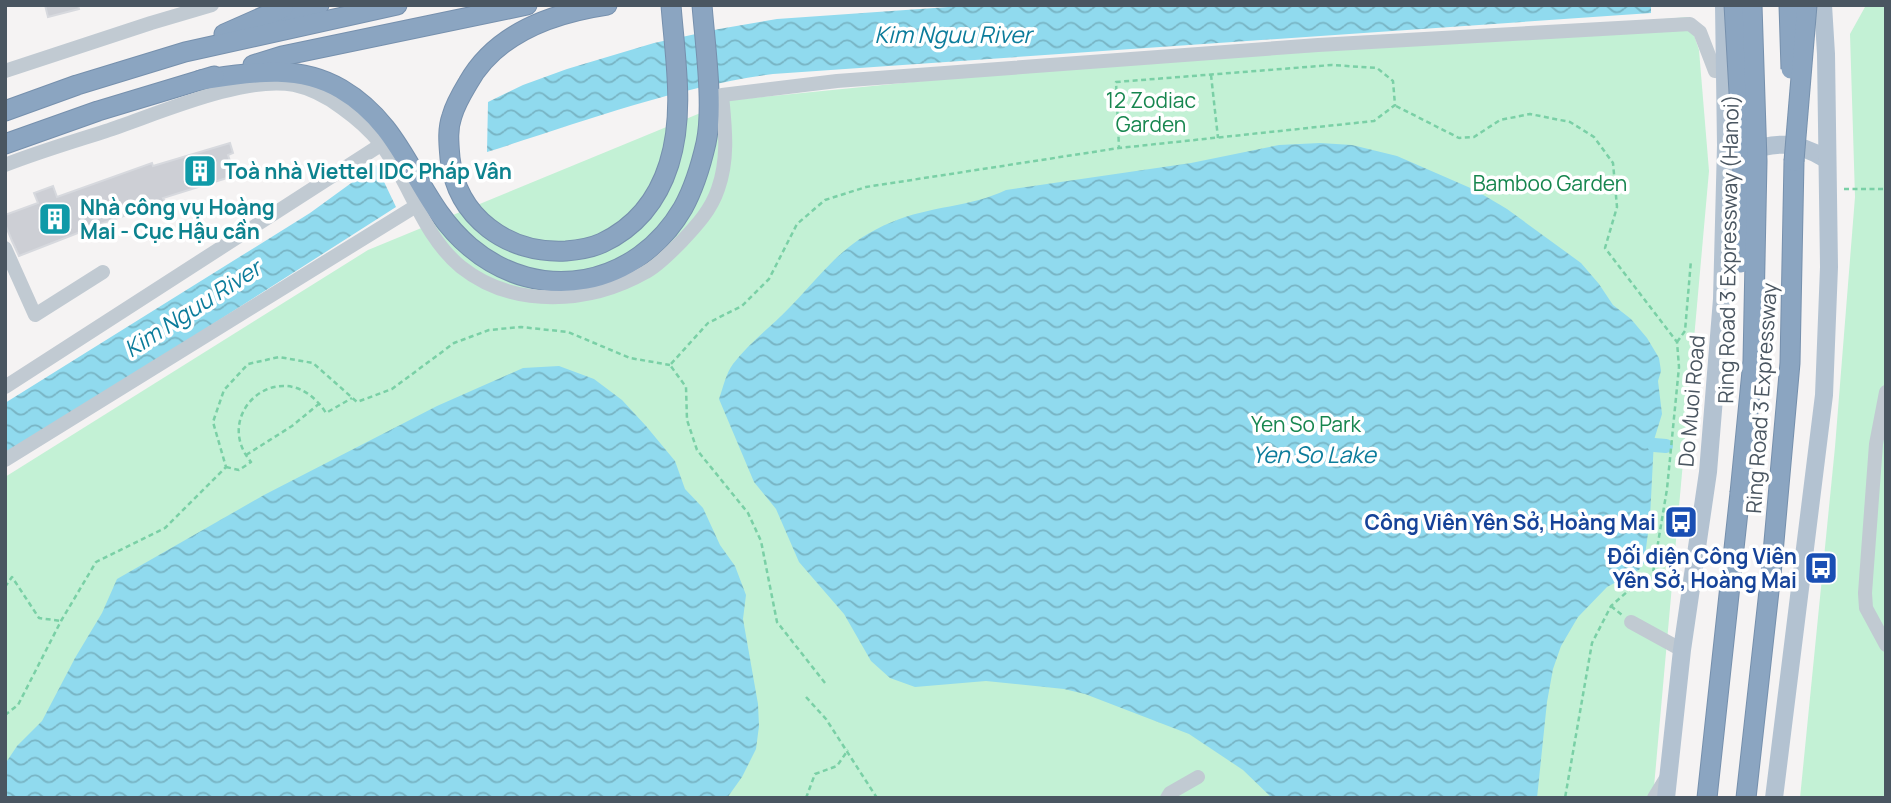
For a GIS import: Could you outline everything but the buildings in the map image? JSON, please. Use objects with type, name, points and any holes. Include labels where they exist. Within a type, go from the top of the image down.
[{"type":"highway","points":[[185,52],[289,5]]},
{"type":"highway","points":[[5,111],[320,5]]},
{"type":"highway","points":[[185,52],[397,5]]},
{"type":"highway","points":[[5,144],[98,111],[282,56],[527,5]]},
{"type":"highway","points":[[607,5],[566,13],[525,28],[487,57],[473,73],[451,117],[448,141],[452,170],[460,196],[484,225],[523,247],[550,252],[578,250],[601,244],[626,229],[644,213],[669,164],[675,136],[678,105],[671,5]]},
{"type":"highway","points":[[201,80],[264,71],[284,71],[325,80],[343,90],[378,118],[448,227],[493,264],[519,276],[550,281],[583,281],[614,272],[642,254],[664,234],[683,207],[698,172],[707,139],[708,100],[702,5]]},
{"type":"highway","points":[[718,5],[712,17],[721,90]]},
{"type":"highway","points":[[1734,5],[1743,162],[1737,448],[1740,493]]},
{"type":"highway","name":"Ring Road 3 Expressway (Hanoi)","points":[[1740,493],[1753,334],[1757,161],[1752,5]]},
{"type":"highway","points":[[1789,5],[1794,161]]},
{"type":"highway","points":[[1794,161],[1807,5]]},
{"type":"highway","name":"Ring Road 3 Expressway","points":[[1746,798],[1790,363],[1794,161]]},
{"type":"highway","name":"Ring Road 3 Expressway","points":[[1707,798],[1740,493]]},
{"type":"main road","name":"Do Muoi Road","points":[[1666,798],[1682,650],[1710,459],[1722,299],[1726,164],[1724,5]]},
{"type":"main road","points":[[1774,798],[1824,394],[1829,267],[1825,10]]},
{"type":"main road","points":[[1726,164],[1744,152],[1777,143],[1805,148],[1826,159]]},
{"type":"street","points":[[5,71],[212,5]]},
{"type":"street","points":[[5,165],[214,95],[268,83],[294,85],[322,93],[361,121],[382,144],[438,241],[461,266],[485,282],[509,291],[542,297],[574,297],[611,289],[649,271],[704,218],[718,189],[727,143],[721,90],[1318,45],[1690,24],[1700,32],[1715,71],[1726,72]]},
{"type":"street","points":[[5,387],[382,144]]},
{"type":"street","points":[[5,460],[416,206]]},
{"type":"street","points":[[5,248],[34,315],[103,272]]},
{"type":"street","points":[[1886,392],[1876,444],[1865,593],[1866,608],[1886,645]]},
{"type":"street","points":[[1631,622],[1682,650]]},
{"type":"street","points":[[1654,798],[1669,774]]},
{"type":"street","points":[[1167,798],[1170,793],[1198,777]]},
{"type":"path","points":[[1119,148],[1116,82],[1332,65],[1377,68],[1393,81],[1395,105]]},
{"type":"path","points":[[1211,75],[1218,138]]},
{"type":"path","points":[[670,366],[708,323],[742,306],[769,279],[797,223],[825,200],[866,187],[1119,148],[1374,121],[1395,105]]},
{"type":"path","points":[[1395,105],[1459,138],[1474,137],[1500,120],[1530,114],[1570,122],[1594,137],[1613,163],[1617,207],[1605,248],[1678,342]]},
{"type":"path","points":[[1827,189],[1886,190]]},
{"type":"path","points":[[1565,798],[1592,643],[1611,606],[1628,591],[1652,579],[1667,489],[1679,367],[1678,342],[1685,331],[1692,260]]},
{"type":"path","points":[[226,467],[213,422],[224,390],[248,364],[279,358],[313,363],[357,402],[392,389],[454,343],[489,330],[521,327],[568,332],[630,358],[670,366],[686,387],[687,420],[697,450],[748,513],[761,541],[777,622],[825,683]]},
{"type":"path","points":[[226,467],[239,470],[251,462],[239,440],[238,425],[252,398],[265,390],[280,386],[295,387],[309,393],[326,413],[352,398]]},
{"type":"path","points":[[246,456],[292,426],[320,403]]},
{"type":"path","points":[[5,715],[18,705],[61,621],[96,562],[165,528],[226,467]]},
{"type":"path","points":[[5,587],[12,577],[39,618],[61,621]]},
{"type":"path","points":[[806,697],[848,750],[877,798]]},
{"type":"path","points":[[806,798],[815,774],[837,766],[848,750]]},
{"type":"green space","points":[[1886,5],[1886,798],[1800,798],[1835,447],[1855,197],[1850,34],[1865,7]]},
{"type":"green space","name":"Yen So Park","points":[[1688,17],[1699,50],[1709,171],[1653,798],[5,798],[5,477],[368,250],[732,100],[953,78]]},
{"type":"water","name":"Kim Nguu River","points":[[977,5],[1651,5],[1651,13],[773,74],[664,96],[487,152],[488,102],[523,85],[567,69],[654,43],[777,19]]},
{"type":"water","name":"Yen So Lake","points":[[1279,145],[1352,145],[1397,156],[1475,190],[1507,209],[1581,263],[1613,305],[1631,319],[1647,338],[1659,358],[1661,371],[1658,381],[1662,414],[1654,440],[1650,518],[1644,563],[1639,570],[1607,587],[1578,617],[1561,646],[1553,669],[1547,702],[1537,798],[1272,798],[1243,770],[1189,734],[1085,694],[1064,689],[986,681],[915,687],[890,678],[871,661],[844,614],[799,562],[776,509],[754,482],[719,399],[731,368],[746,349],[847,248],[892,222],[979,200],[1006,190],[1191,163]]},
{"type":"water","points":[[376,165],[396,207],[5,457],[5,403],[310,213]]},
{"type":"water","points":[[559,366],[594,379],[622,400],[646,426],[675,461],[685,489],[703,508],[720,545],[735,566],[746,595],[743,619],[758,704],[759,726],[756,749],[742,777],[727,798],[5,798],[5,764],[17,746],[42,721],[102,613],[117,579],[264,495],[437,406],[523,368]]},
{"type":"waterway","points":[[1654,445],[1666,446]]},
{"type":"place","name":"Toà nhà Viettel IDC Pháp Vân","points":[[200,171]]},
{"type":"place","name":"Nhà công vụ Hoàng Mai - Cục Hậu cần","points":[[55,219]]},
{"type":"place","name":"Công Viên Yên Sở, Hoàng Mai","points":[[1681,522]]},
{"type":"place","name":"Đối diện Công Viên Yên Sở, Hoàng Mai","points":[[1821,568]]},
{"type":"park label","name":"12 Zodiac Garden","points":[[1151,112]]},
{"type":"park label","name":"Bamboo Garden","points":[[1550,183]]}]
